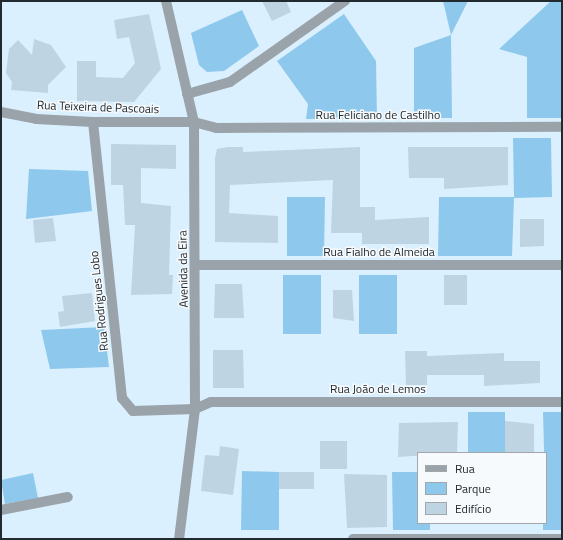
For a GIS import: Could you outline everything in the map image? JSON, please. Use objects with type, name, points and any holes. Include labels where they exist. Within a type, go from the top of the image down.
[{"type":"street","name":"Avenida da Eira","points":[[166,1],[194,122],[197,265],[195,409],[179,539]]},
{"type":"street","points":[[187,94],[230,82],[344,1]]},
{"type":"street","name":"Rua Teixeira de Pascoais","points":[[1,112],[36,119],[93,122],[194,122]]},
{"type":"street","name":"Rua Rodrigues Lobo","points":[[93,122],[124,404],[139,412],[195,409]]},
{"type":"street","name":"Rua Feliciano de Castilho","points":[[194,122],[216,128],[562,126]]},
{"type":"street","name":"Rua Fialho de Almeida","points":[[197,265],[562,265]]},
{"type":"street","name":"Rua João de Lemos","points":[[195,409],[211,402],[562,402]]},
{"type":"street","points":[[1,510],[68,497]]},
{"type":"street","points":[[353,539],[562,539]]},
{"type":"green space","points":[[443,1],[468,1],[451,35]]},
{"type":"green space","points":[[551,1],[562,1],[562,118],[527,118],[527,57],[499,49]]},
{"type":"green space","points":[[242,10],[259,46],[224,71],[207,72],[199,65],[191,33]]},
{"type":"green space","points":[[344,14],[376,61],[377,118],[306,119],[308,104],[277,61]]},
{"type":"green space","points":[[451,35],[452,118],[414,118],[414,48]]},
{"type":"green space","points":[[513,138],[551,138],[552,197],[514,198],[512,256],[438,256],[439,197],[514,197]]},
{"type":"green space","points":[[29,169],[88,171],[92,211],[26,219]]},
{"type":"green space","points":[[287,197],[325,197],[324,256],[287,256]]},
{"type":"green space","points":[[283,275],[321,275],[321,334],[283,334]]},
{"type":"green space","points":[[359,275],[397,275],[397,334],[359,334]]},
{"type":"green space","points":[[104,327],[109,367],[50,369],[41,330]]},
{"type":"green space","points":[[468,412],[505,412],[505,452],[468,452]]},
{"type":"green space","points":[[543,412],[562,412],[562,530],[543,530],[543,524],[547,524],[547,452],[544,452]]},
{"type":"green space","points":[[242,471],[279,472],[279,530],[241,530]]},
{"type":"green space","points":[[392,472],[417,472],[417,524],[430,524],[430,530],[393,530]]},
{"type":"green space","points":[[33,473],[38,498],[5,504],[1,480]]},
{"type":"building","points":[[262,1],[286,1],[291,12],[272,21]]},
{"type":"building","points":[[149,14],[161,69],[134,102],[77,101],[77,61],[96,61],[96,77],[123,78],[135,63],[129,37],[117,39],[114,20]]},
{"type":"building","points":[[34,39],[51,45],[66,67],[48,85],[48,93],[11,90],[12,82],[6,73],[9,49],[18,40],[32,55]]},
{"type":"building","points":[[111,144],[176,145],[176,169],[141,168],[141,203],[171,206],[169,275],[173,275],[172,294],[131,295],[135,225],[125,225],[123,185],[111,185]]},
{"type":"building","points":[[243,147],[243,152],[360,147],[360,207],[375,207],[375,220],[429,217],[429,244],[362,244],[362,233],[331,233],[333,180],[230,185],[229,213],[278,216],[278,243],[215,242],[215,158],[217,149]]},
{"type":"building","points":[[408,147],[508,147],[508,185],[444,189],[444,178],[409,178]]},
{"type":"building","points":[[53,218],[56,241],[35,243],[33,220]]},
{"type":"building","points":[[520,219],[544,219],[544,246],[520,247]]},
{"type":"building","points":[[444,275],[467,275],[467,305],[444,305]]},
{"type":"building","points":[[215,284],[242,284],[244,318],[214,318]]},
{"type":"building","points":[[333,290],[352,290],[354,321],[333,318]]},
{"type":"building","points":[[92,293],[95,321],[60,327],[58,312],[64,311],[62,296]]},
{"type":"building","points":[[213,350],[243,350],[244,388],[213,388]]},
{"type":"building","points":[[405,351],[427,351],[427,356],[504,353],[504,361],[540,361],[540,383],[484,386],[484,375],[427,375],[427,385],[406,385]]},
{"type":"building","points":[[505,421],[534,424],[534,452],[505,452]]},
{"type":"building","points":[[458,422],[457,452],[417,452],[417,456],[398,457],[399,423]]},
{"type":"building","points":[[320,441],[347,441],[347,469],[320,469]]},
{"type":"building","points":[[220,446],[239,449],[233,495],[201,491],[205,455],[219,456]]},
{"type":"building","points":[[279,472],[314,472],[314,489],[279,489]]},
{"type":"building","points":[[344,474],[387,475],[387,527],[347,528]]}]
